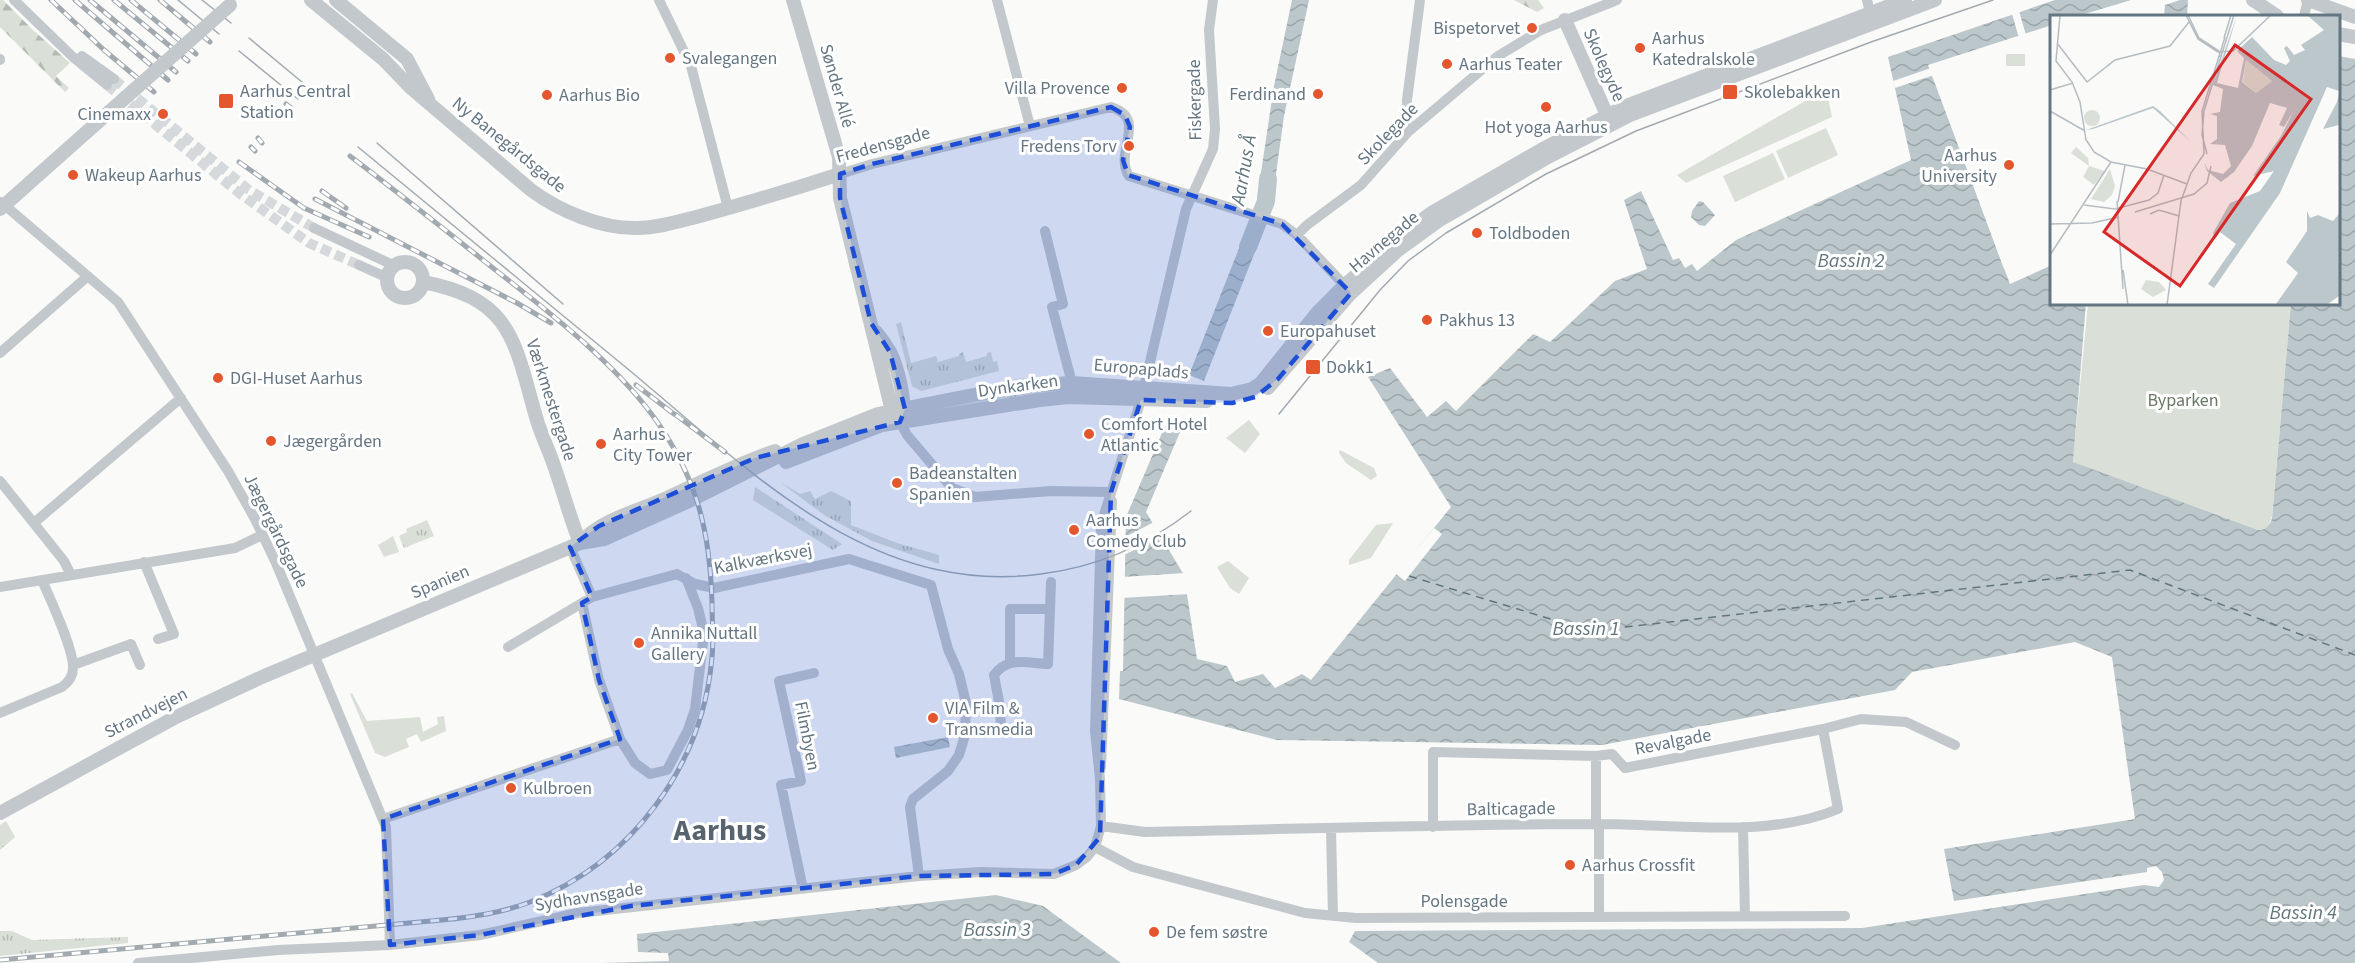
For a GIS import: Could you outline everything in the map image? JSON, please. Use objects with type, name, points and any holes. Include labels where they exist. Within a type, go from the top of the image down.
[{"type":"street","points":[[14,0],[54,38],[111,82]]},
{"type":"street","name":"Ny Banegårdsgade","points":[[311,0],[383,59],[411,88],[531,190],[560,208],[627,228],[649,228],[673,223]]},
{"type":"street","points":[[336,0],[407,59],[430,104]]},
{"type":"street","points":[[659,0],[691,66],[728,208]]},
{"type":"street","name":"Sønder Allé","points":[[793,0],[837,149],[840,198],[871,323],[899,414]]},
{"type":"street","points":[[997,0],[1030,126]]},
{"type":"street","name":"Fiskergade","points":[[1142,393],[1191,195],[1213,148],[1209,30],[1213,0]]},
{"type":"street","points":[[1408,132],[1407,100],[1420,0]]},
{"type":"street","name":"Skolegade","points":[[1297,235],[1361,185],[1408,132],[1498,56],[1533,34],[1617,0]]},
{"type":"street","points":[[1608,119],[1870,12],[1905,0]]},
{"type":"street","points":[[1870,12],[1935,0]]},
{"type":"street","points":[[2253,0],[2276,15]]},
{"type":"street","points":[[2304,15],[2308,0],[2355,17]]},
{"type":"street","points":[[1,205],[234,2]]},
{"type":"street","name":"Skolegyde","points":[[1565,20],[1608,119]]},
{"type":"street","points":[[2340,33],[2355,37]]},
{"type":"street","name":"Fredensgade","points":[[673,223],[872,164],[1103,108],[1120,111],[1128,121],[1130,133],[1123,160],[1129,176],[1191,195]]},
{"type":"street","name":"Havnegade","points":[[1205,397],[1242,392],[1261,383],[1318,312],[1398,250],[1438,221],[1608,119]]},
{"type":"street","points":[[1191,195],[1272,219],[1297,235],[1348,289]]},
{"type":"street","name":"Jægergårdsgade","points":[[1,205],[118,302],[228,471],[262,535],[386,827],[390,945]]},
{"type":"street","points":[[314,228],[395,266]]},
{"type":"street","points":[[1046,231],[1063,304],[1052,307],[1072,383]]},
{"type":"street","points":[[400,263],[412,264],[420,271],[423,282],[416,295],[401,298],[392,292],[388,278],[395,266],[400,263]]},
{"type":"street","points":[[359,265],[388,278]]},
{"type":"street","points":[[0,353],[88,276]]},
{"type":"street","name":"Værkmestergade","points":[[423,282],[447,287],[474,298],[498,317],[510,335],[528,381],[536,419],[575,545]]},
{"type":"street","name":"Europaplads","points":[[1072,383],[1142,393],[1205,397]]},
{"type":"street","name":"Dynkarken","points":[[899,414],[1019,386],[1072,383]]},
{"type":"street","name":"Europaplads","points":[[1095,847],[1100,837],[1101,826],[1100,779],[1103,750],[1101,524],[1142,393]]},
{"type":"street","name":"Dynkarken","points":[[899,414],[1056,398],[1142,393]]},
{"type":"street","points":[[35,522],[181,398]]},
{"type":"street","name":"Spanien","points":[[575,545],[599,526],[749,461],[803,444],[878,414],[899,414]]},
{"type":"street","points":[[899,414],[907,435],[952,488],[963,493],[975,497],[1051,491],[1111,492]]},
{"type":"street","name":"Spanien","points":[[763,466],[784,463],[882,425],[899,414]]},
{"type":"street","name":"Spanien","points":[[314,655],[575,545],[604,539],[763,466],[803,444]]},
{"type":"street","points":[[0,481],[35,522],[64,561],[71,575]]},
{"type":"street","name":"Spanien","points":[[669,497],[712,488]]},
{"type":"street","points":[[0,587],[235,548],[262,535]]},
{"type":"street","points":[[575,545],[587,600],[599,680],[620,739],[635,763],[650,774],[667,770],[688,730],[695,709],[704,633],[686,578]]},
{"type":"street","name":"Kalkværksvej","points":[[508,647],[587,600],[677,573],[695,584],[714,588],[849,559],[931,585],[948,649],[959,674],[966,703],[965,735],[959,755],[948,771],[913,800],[909,807],[919,876]]},
{"type":"street","points":[[144,562],[174,634],[158,639]]},
{"type":"street","points":[[0,713],[62,687],[68,682],[74,665],[42,580]]},
{"type":"street","points":[[1001,728],[994,675],[1002,666],[1010,662],[1048,664],[1051,582]]},
{"type":"street","points":[[1010,662],[1010,609],[1050,609]]},
{"type":"street","points":[[74,665],[131,644],[140,665]]},
{"type":"street","name":"Strandvejen","points":[[0,813],[174,718],[314,655]]},
{"type":"street","name":"Filmbyen","points":[[803,889],[781,785],[801,781],[779,681],[814,673]]},
{"type":"street","name":"Revalgade","points":[[1433,827],[1433,752],[1596,756],[1612,754],[1625,768],[1823,729],[1862,719],[1906,722],[1955,745]]},
{"type":"street","name":"Balticagade","points":[[1101,826],[1145,832],[1597,824],[1743,827],[1781,825],[1822,816],[1838,809],[1823,729]]},
{"type":"street","points":[[383,819],[620,739]]},
{"type":"street","points":[[1596,756],[1599,917]]},
{"type":"street","points":[[1743,827],[1745,916]]},
{"type":"street","points":[[1331,829],[1333,916]]},
{"type":"street","name":"Sydhavnsgade","points":[[138,963],[278,950],[390,945],[480,935],[589,912],[919,876],[981,872],[1046,875],[1064,871],[1076,865],[1095,847]]},
{"type":"street","name":"Polensgade","points":[[1095,847],[1133,867],[1305,913],[1333,916],[1356,918],[1845,916]]},
{"type":"highlighted area","points":[[1111,107],[1125,115],[1130,127],[1123,160],[1128,175],[1282,224],[1351,293],[1278,379],[1255,397],[1232,403],[1141,400],[1111,492],[1100,837],[1076,865],[1054,874],[919,876],[631,906],[480,935],[390,945],[383,819],[620,739],[599,680],[582,603],[592,597],[570,547],[599,526],[755,458],[900,422],[905,409],[890,352],[871,323],[840,198],[840,174],[872,164]]},
{"type":"green space","points":[[0,0],[3,0],[70,63],[56,76],[69,88],[65,92],[0,27]]},
{"type":"green space","points":[[1514,0],[1538,0],[1544,8],[1537,12]]},
{"type":"green space","points":[[2006,54],[2025,54],[2025,66],[2006,66]]},
{"type":"green space","points":[[1826,89],[1832,117],[1686,183],[1677,175]]},
{"type":"green space","points":[[1826,128],[1838,155],[1788,178],[1776,151]]},
{"type":"green space","points":[[1773,153],[1785,179],[1735,202],[1723,176]]},
{"type":"green space","name":"Byparken","points":[[2088,304],[2291,304],[2272,516],[2268,528],[2258,530],[2075,464],[2073,460]]},
{"type":"green space","points":[[901,322],[911,363],[936,356],[938,362],[959,356],[963,352],[966,362],[987,356],[987,353],[991,352],[993,362],[997,361],[999,371],[921,391],[912,386],[896,324]]},
{"type":"green space","points":[[1111,389],[921,415],[917,412],[1021,391]]},
{"type":"green space","points":[[1249,420],[1260,434],[1245,453],[1226,438]]},
{"type":"green space","points":[[1340,450],[1374,468],[1377,476],[1371,480],[1346,463],[1339,453]]},
{"type":"green space","points":[[780,482],[800,494],[810,491],[815,499],[831,491],[851,501],[851,525],[897,543],[939,555],[939,564],[872,541],[824,515]]},
{"type":"green space","points":[[755,487],[842,544],[833,550],[753,500]]},
{"type":"green space","points":[[427,520],[434,536],[404,548],[399,536],[407,532],[406,529]]},
{"type":"green space","points":[[1393,523],[1371,558],[1349,565],[1349,560],[1376,525]]},
{"type":"green space","points":[[393,536],[399,552],[384,557],[378,545]]},
{"type":"green space","points":[[1228,561],[1249,578],[1239,594],[1230,588],[1217,567]]},
{"type":"green space","points":[[352,693],[367,721],[420,717],[423,732],[438,724],[437,717],[444,716],[446,731],[421,742],[417,734],[406,739],[409,747],[385,757],[375,753],[350,694]]},
{"type":"green space","points":[[6,821],[15,837],[0,850],[0,825]]},
{"type":"green space","points":[[0,931],[12,931],[32,940],[128,937],[128,943],[0,956]]},
{"type":"water","points":[[1292,0],[1309,0],[1284,116],[1272,203],[1257,199],[1274,86]]},
{"type":"water","points":[[2055,0],[2131,0],[2081,15],[2050,15],[2050,26],[1928,65],[2010,284],[2050,266],[2050,304],[2086,304],[2073,462],[2258,530],[2267,527],[2272,518],[2291,304],[2340,304],[2340,56],[2355,59],[2355,963],[1378,963],[1349,942],[1355,931],[1862,928],[2144,885],[2159,887],[2164,880],[2162,872],[2156,866],[2147,868],[2147,872],[1954,901],[1944,849],[2135,819],[2112,657],[2075,642],[1912,672],[1895,690],[1602,745],[1277,740],[1119,699],[1120,671],[1123,671],[1126,517],[1165,426],[1180,432],[1146,512],[1184,575],[1197,659],[1227,666],[1235,682],[1263,674],[1275,688],[1302,674],[1311,680],[1451,507],[1368,377],[1390,368],[1427,417],[1446,401],[1456,411],[1533,334],[1550,342],[1615,281],[1647,269],[1624,200],[1641,191],[1673,260],[1679,258],[1685,268],[1692,264],[1697,271],[1736,240],[1911,160],[1888,57]]},
{"type":"water","points":[[2188,0],[2187,15],[2164,15],[2165,5]]},
{"type":"water","points":[[1699,201],[1703,202],[1715,215],[1705,226],[1699,225],[1691,217]]},
{"type":"water","points":[[1249,223],[1264,229],[1204,381],[1189,375]]},
{"type":"water","points":[[948,737],[950,747],[896,758],[894,747]]},
{"type":"water","name":"Bassin 3","points":[[996,895],[1043,906],[1121,963],[601,963],[669,961],[668,953],[638,952],[637,934]]},
{"type":"pier","points":[[2019,11],[2026,35],[2019,38],[2012,14]]},
{"type":"pier","points":[[1931,68],[1934,75],[1895,88],[1893,81]]},
{"type":"pier","points":[[1942,101],[1946,105],[2006,267],[2004,269]]},
{"type":"pier","points":[[1154,522],[1162,536],[1122,556],[1123,538]]},
{"type":"pier","points":[[1434,528],[1442,534],[1405,581],[1396,574]]},
{"type":"pier","points":[[1185,573],[1190,594],[1121,598],[1122,577]]},
{"type":"waterway","name":"Aarhus Å","points":[[1248,247],[1266,201],[1268,179]]},
{"type":"ferry route","points":[[1409,576],[1590,631],[2130,570],[2355,655]]},
{"type":"tunnel","points":[[114,79],[249,190],[314,228]]},
{"type":"tunnel","points":[[107,85],[239,193],[309,243],[359,265]]},
{"type":"tram line","points":[[178,0],[219,34]]},
{"type":"tram line","points":[[202,0],[231,23]]},
{"type":"tram line","points":[[1279,414],[1380,290],[1408,261],[1446,233],[1546,174],[1636,131],[1871,42],[1993,0]]},
{"type":"tram line","points":[[249,38],[308,87]]},
{"type":"tram line","points":[[239,51],[298,99]]},
{"type":"tram line","points":[[377,143],[563,304]]},
{"type":"tram line","points":[[358,147],[763,482],[813,516],[865,545],[920,565],[978,576],[1041,574],[1082,566],[1120,553],[1156,535],[1191,511]]},
{"type":"railway","points":[[51,0],[104,50],[154,92]]},
{"type":"railway","points":[[75,0],[168,80]]},
{"type":"railway","points":[[90,0],[176,72]]},
{"type":"railway","points":[[114,0],[188,61]]},
{"type":"railway","points":[[131,0],[196,54]]},
{"type":"railway","points":[[160,0],[210,42]]},
{"type":"railway","points":[[286,104],[291,108]]},
{"type":"railway","points":[[258,138],[262,143]]},
{"type":"railway","points":[[251,147],[255,151]]},
{"type":"railway","points":[[0,960],[442,920],[487,914],[519,906],[567,884],[600,862],[630,835],[656,805],[677,771],[694,735],[706,697],[712,657],[711,578],[700,511],[673,447],[644,405],[585,343],[519,288],[350,156]]},
{"type":"railway","points":[[239,162],[304,208],[369,237]]},
{"type":"railway","points":[[322,191],[346,208]]},
{"type":"railway","points":[[315,199],[517,303],[551,323]]},
{"type":"railway","points":[[636,385],[674,414]]},
{"type":"railway","points":[[676,415],[725,452]]},
{"type":"place","name":"Bispetorvet","points":[[1532,28]]},
{"type":"place","name":"Aarhus Katedralskole","points":[[1640,48]]},
{"type":"place","name":"Svalegangen","points":[[670,58]]},
{"type":"place","name":"Aarhus Teater","points":[[1447,64]]},
{"type":"place","name":"Villa Provence","points":[[1122,88]]},
{"type":"place","name":"Skolebakken","points":[[1730,92]]},
{"type":"place","name":"Ferdinand","points":[[1318,94]]},
{"type":"place","name":"Aarhus Bio","points":[[547,95]]},
{"type":"place","name":"Aarhus Central Station","points":[[226,101]]},
{"type":"place","name":"Hot yoga Aarhus","points":[[1546,107]]},
{"type":"place","name":"Cinemaxx","points":[[163,114]]},
{"type":"place","name":"Fredens Torv","points":[[1129,146]]},
{"type":"place","name":"Aarhus University","points":[[2009,165]]},
{"type":"place","name":"Wakeup Aarhus","points":[[73,175]]},
{"type":"place","name":"Toldboden","points":[[1477,233]]},
{"type":"place","name":"Pakhus 13","points":[[1427,320]]},
{"type":"place","name":"Europahuset","points":[[1268,331]]},
{"type":"place","name":"Dokk1","points":[[1313,367]]},
{"type":"place","name":"DGI-Huset Aarhus","points":[[218,378]]},
{"type":"place","name":"Comfort Hotel Atlantic","points":[[1089,434]]},
{"type":"place","name":"Jægergården","points":[[271,441]]},
{"type":"place","name":"Aarhus City Tower","points":[[601,444]]},
{"type":"place","name":"Badeanstalten Spanien","points":[[897,483]]},
{"type":"place","name":"Aarhus Comedy Club","points":[[1074,530]]},
{"type":"place","name":"Annika Nuttall Gallery","points":[[639,643]]},
{"type":"place","name":"VIA Film & Transmedia","points":[[933,718]]},
{"type":"place","name":"Kulbroen","points":[[511,788]]},
{"type":"place","name":"Aarhus Crossfit","points":[[1570,865]]},
{"type":"place","name":"De fem søstre","points":[[1154,932]]},
{"type":"district","name":"Aarhus","points":[[720,830]]},
{"type":"water label","name":"Bassin 2","points":[[1851,261]]},
{"type":"water label","name":"Bassin 1","points":[[1586,629]]},
{"type":"water label","name":"Bassin 4","points":[[2303,913]]}]
